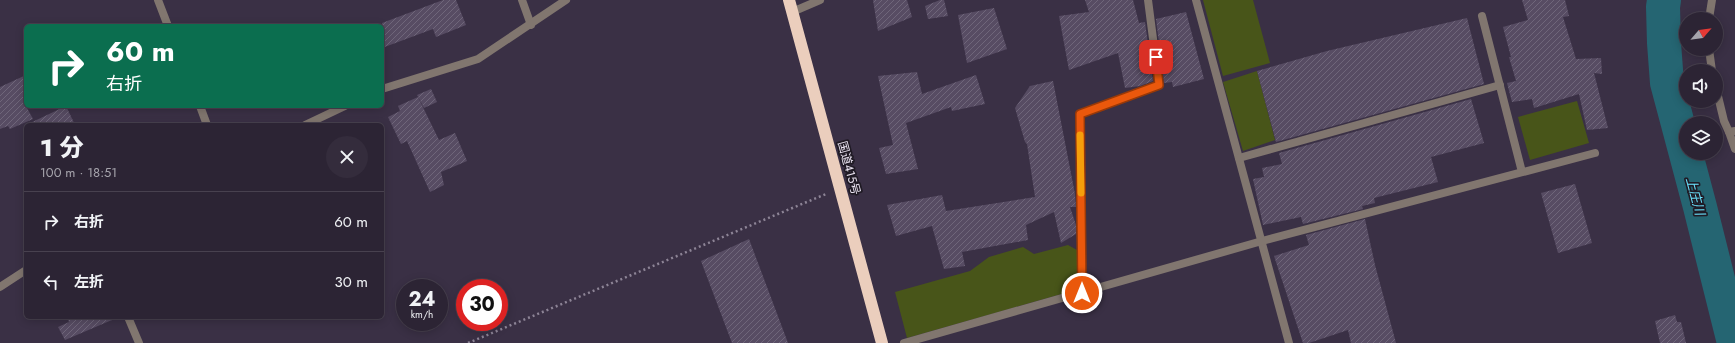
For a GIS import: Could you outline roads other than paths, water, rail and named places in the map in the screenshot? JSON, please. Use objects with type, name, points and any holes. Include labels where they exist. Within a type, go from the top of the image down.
[{"type":"highway","name":"国道415号","points":[[789,0],[882,343]]},
{"type":"street","points":[[158,0],[167,24]]},
{"type":"street","points":[[522,0],[531,25]]},
{"type":"street","points":[[384,88],[478,59],[531,25],[566,0]]},
{"type":"street","points":[[792,12],[820,0]]},
{"type":"street","points":[[1082,293],[1080,114],[1159,85],[1148,0]]},
{"type":"street","points":[[1196,0],[1289,343]]},
{"type":"street","points":[[1710,12],[1712,0]]},
{"type":"street","points":[[1482,16],[1522,172]]},
{"type":"street","points":[[1240,158],[1500,86]]},
{"type":"street","points":[[201,108],[207,123]]},
{"type":"street","points":[[309,123],[341,108]]},
{"type":"street","points":[[1721,108],[1724,121],[1732,132],[1735,148]]},
{"type":"street","points":[[904,343],[1262,241],[1595,153]]},
{"type":"street","points":[[0,287],[24,271]]},
{"type":"street","points":[[129,319],[139,343]]},
{"type":"waterway","name":"上庄川","points":[[1664,0],[1664,43],[1667,83],[1734,343]]}]
